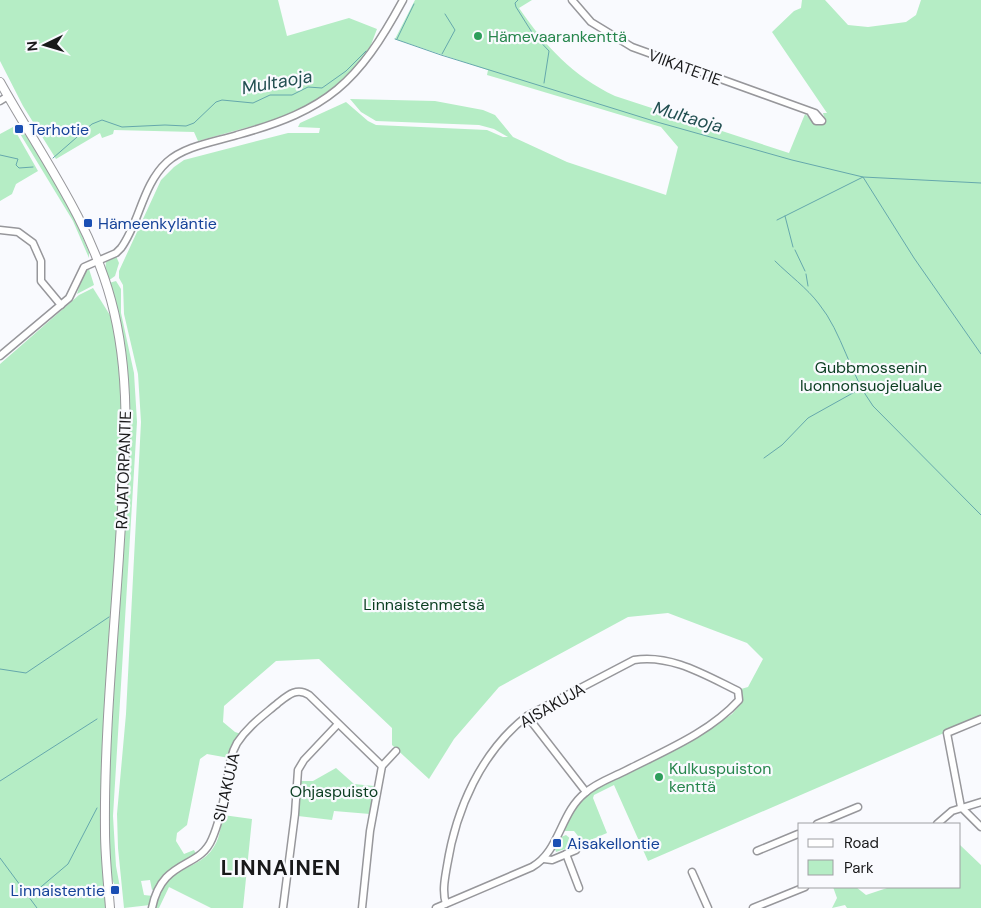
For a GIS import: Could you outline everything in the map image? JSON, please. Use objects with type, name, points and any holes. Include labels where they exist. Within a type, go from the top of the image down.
[{"type":"main road","name":"RAJATORPANTIE","points":[[0,82],[64,189],[98,260],[118,332],[126,395],[125,457],[105,813],[110,908]]},
{"type":"main road","name":"RAJATORPANTIE","points":[[109,885],[115,908]]},
{"type":"street","points":[[0,356],[72,295],[82,269],[116,253],[124,245],[152,180],[165,163],[194,148],[281,122],[327,99],[352,78],[367,61],[402,0]]},
{"type":"street","name":"VIIKATETIE","points":[[572,0],[590,22],[632,47],[811,113]]},
{"type":"street","points":[[0,101],[8,96]]},
{"type":"street","points":[[0,230],[18,232],[33,243],[41,261],[41,281],[61,305]]},
{"type":"street","name":"AISAKUJA","points":[[446,904],[444,889],[450,848],[461,806],[486,762],[509,732],[527,716],[634,660],[650,658],[664,659],[738,690],[739,700],[733,707],[700,730],[586,792]]},
{"type":"street","name":"SILAKUJA","points":[[152,908],[155,893],[165,878],[181,865],[198,857],[211,841],[224,800],[230,759],[245,732],[285,697],[299,691],[309,695],[382,766]]},
{"type":"street","points":[[436,908],[532,867],[544,858],[566,814],[586,792],[527,716]]},
{"type":"street","points":[[981,719],[947,733],[961,807],[981,827]]},
{"type":"street","points":[[283,908],[295,814],[298,770],[304,760],[338,724]]},
{"type":"street","points":[[362,908],[370,831],[382,766],[396,751]]},
{"type":"street","points":[[938,823],[952,811],[981,802]]},
{"type":"street","points":[[820,823],[858,808]]},
{"type":"street","points":[[757,851],[798,835]]},
{"type":"street","points":[[544,858],[552,860],[576,850]]},
{"type":"street","points":[[566,854],[579,888]]},
{"type":"street","points":[[692,872],[708,908]]},
{"type":"street","points":[[754,908],[803,888]]},
{"type":"green space","points":[[0,0],[278,0],[287,36],[349,18],[377,29],[369,50],[342,83],[314,103],[285,117],[198,141],[194,132],[114,130],[113,134],[102,138],[100,133],[56,159],[23,106],[0,61]]},
{"type":"green space","points":[[415,0],[532,0],[519,8],[539,35],[561,59],[600,88],[615,96],[789,153],[805,114],[818,125],[825,120],[823,113],[827,113],[772,32],[794,11],[801,8],[802,0],[825,0],[848,25],[868,27],[906,22],[916,15],[921,0],[981,0],[981,717],[648,861],[614,785],[594,795],[593,798],[607,833],[579,845],[578,836],[574,831],[560,831],[567,817],[587,793],[696,738],[732,714],[743,701],[741,689],[748,687],[763,659],[747,643],[668,613],[628,617],[499,687],[454,739],[429,779],[392,745],[392,728],[319,659],[276,661],[224,706],[223,722],[235,732],[241,734],[229,758],[207,754],[200,759],[187,825],[177,833],[176,841],[184,854],[194,850],[196,854],[172,868],[155,889],[152,890],[150,880],[141,881],[144,895],[153,896],[150,905],[124,908],[118,848],[117,814],[126,714],[141,422],[138,374],[124,314],[123,285],[119,278],[119,271],[161,180],[184,160],[288,133],[319,133],[320,128],[298,127],[300,123],[346,102],[368,121],[376,125],[487,130],[503,137],[508,137],[494,129],[479,125],[376,121],[361,112],[350,99],[435,101],[483,110],[495,115],[513,137],[567,162],[666,195],[678,147],[661,127],[487,75],[488,70],[395,39]]},
{"type":"green space","points":[[13,127],[38,171],[16,184],[12,194],[0,201],[0,134]]},
{"type":"green space","points":[[22,131],[43,159],[60,189],[89,252],[89,258],[73,221],[19,132]]},
{"type":"green space","points":[[116,256],[119,263],[115,276],[108,281],[105,271],[106,262]]},
{"type":"green space","points":[[89,269],[94,285],[77,294],[83,273]]},
{"type":"green space","points":[[116,281],[121,289],[121,313],[134,373],[137,422],[113,816],[116,866],[121,893],[119,894],[110,875],[108,799],[129,399],[122,341],[109,283]]},
{"type":"green space","points":[[93,288],[113,320],[121,374],[123,435],[102,796],[102,857],[107,908],[0,908],[0,364],[79,295]]},
{"type":"green space","name":"Ohjaspuisto","points":[[336,768],[354,784],[374,786],[370,814],[334,811],[332,820],[298,816],[301,781],[313,781]]},
{"type":"green space","points":[[223,815],[252,819],[243,908],[211,908],[169,887],[159,908],[156,908],[160,893],[167,882],[174,875],[208,854],[215,845]]},
{"type":"green space","points":[[566,835],[572,840],[571,847],[556,852],[555,849],[561,837]]},
{"type":"green space","points":[[961,846],[981,865],[981,908],[847,908],[845,905],[832,908],[837,898],[833,888],[857,888],[866,895],[887,888],[961,888]]},
{"type":"waterway","points":[[518,0],[515,3],[516,7],[533,34],[549,51],[544,83]]},
{"type":"waterway","points":[[397,39],[414,4]]},
{"type":"waterway","points":[[442,54],[455,30],[445,14]]},
{"type":"waterway","name":"Multaoja","points":[[395,39],[657,122],[792,160],[863,177],[981,183]]},
{"type":"waterway","name":"Multaoja","points":[[53,158],[92,124],[102,120],[122,127],[186,126],[194,123],[216,102],[222,100],[253,103],[270,95],[292,95],[308,87],[322,88],[346,71],[366,51]]},
{"type":"waterway","name":"Multaoja","points":[[0,155],[18,159],[16,165],[19,168],[33,167]]},
{"type":"waterway","points":[[777,220],[863,177],[914,258],[981,354]]},
{"type":"waterway","points":[[785,216],[793,247]]},
{"type":"waterway","points":[[795,250],[805,271]]},
{"type":"waterway","points":[[775,261],[809,292],[827,315],[858,381],[873,406],[981,515]]},
{"type":"waterway","points":[[806,274],[808,286]]},
{"type":"waterway","points":[[764,458],[782,445],[808,418],[860,389]]},
{"type":"waterway","points":[[0,669],[26,673],[109,617]]},
{"type":"waterway","points":[[0,781],[97,719]]},
{"type":"waterway","points":[[29,897],[68,864],[97,808]]},
{"type":"waterway","points":[[0,858],[37,908]]},
{"type":"place","name":"Hämevaarankenttä","points":[[478,36]]},
{"type":"place","name":"Terhotie","points":[[19,129]]},
{"type":"place","name":"Hämeenkyläntie","points":[[88,223]]},
{"type":"place","name":"Kulkuspuiston kenttä","points":[[659,777]]},
{"type":"place","name":"Aisakellontie","points":[[557,843]]},
{"type":"place","name":"Linnaistentie","points":[[115,890]]},
{"type":"district","name":"LINNAINEN","points":[[281,868]]},
{"type":"park label","name":"Gubbmossenin luonnonsuojelualue","points":[[871,376]]},
{"type":"park label","name":"Linnaistenmetsä","points":[[424,604]]}]
